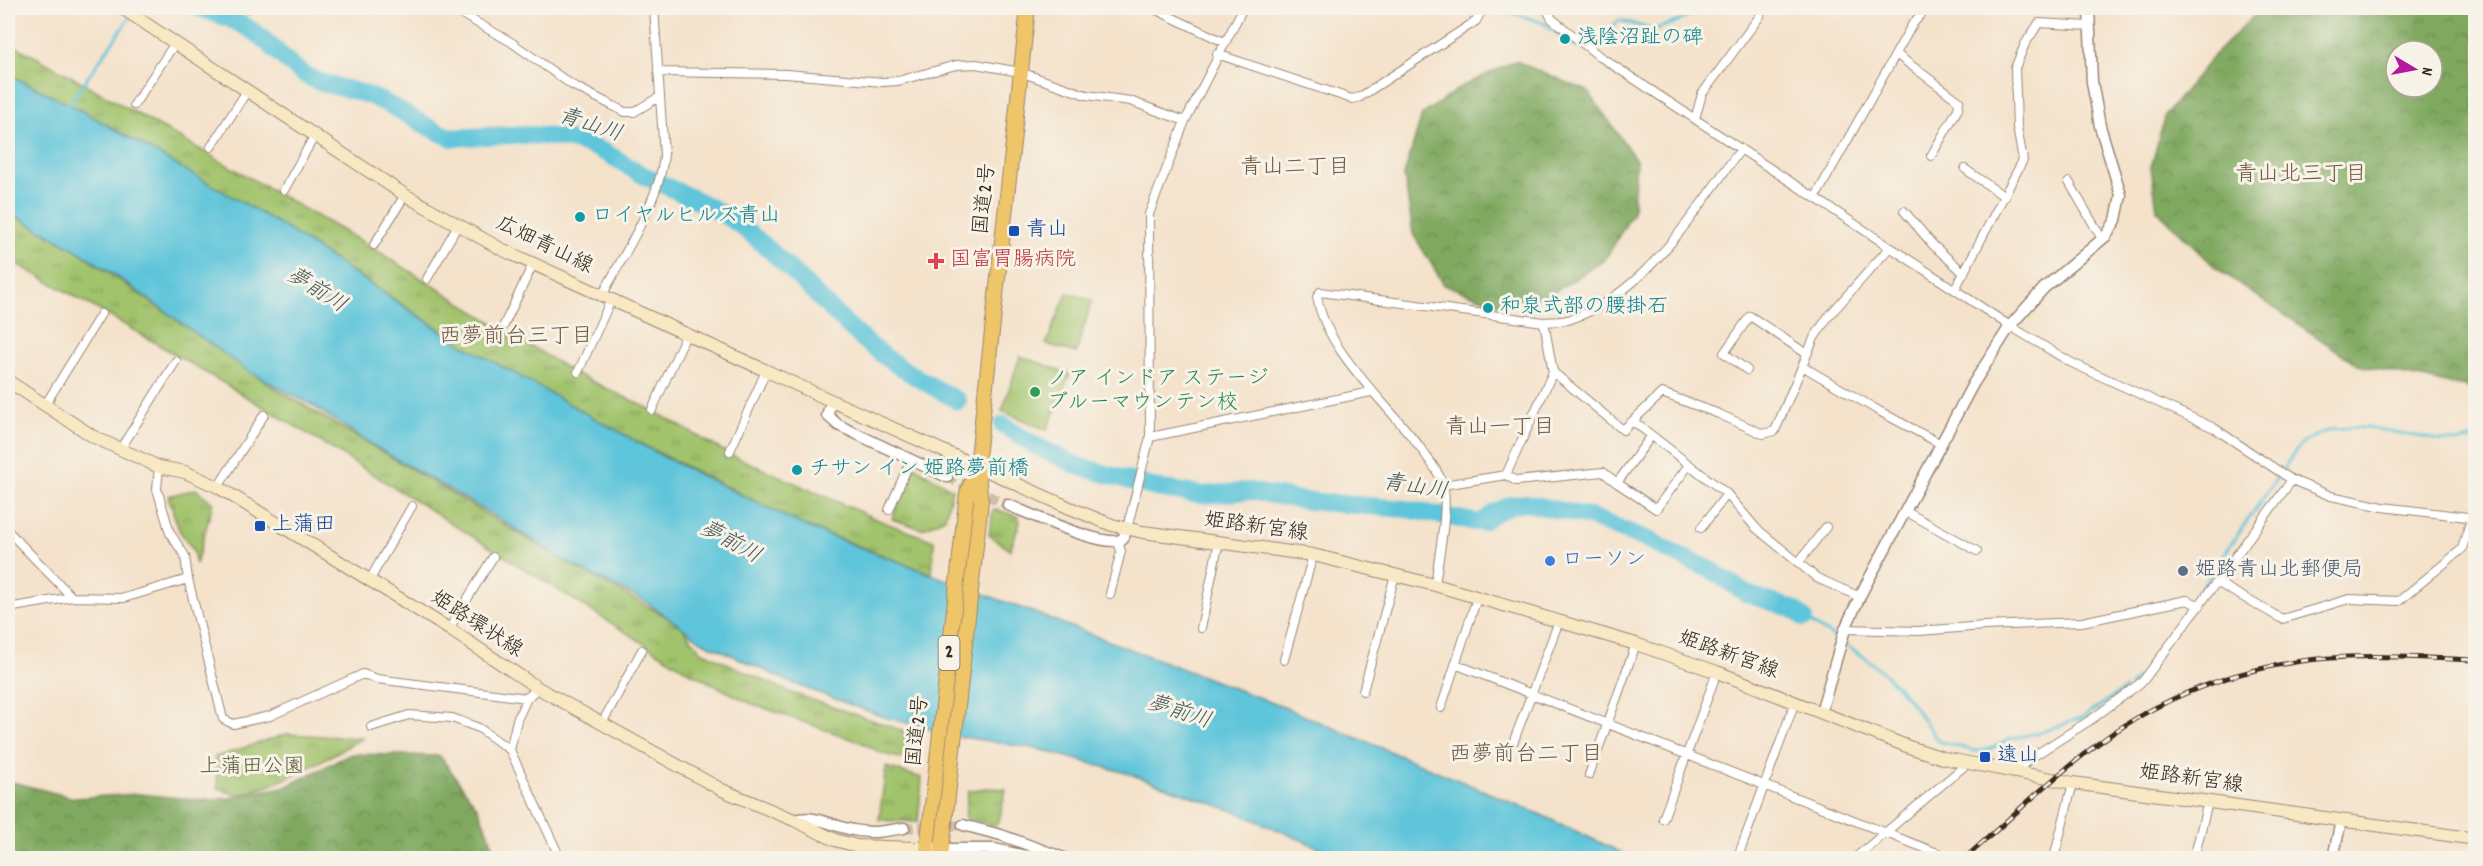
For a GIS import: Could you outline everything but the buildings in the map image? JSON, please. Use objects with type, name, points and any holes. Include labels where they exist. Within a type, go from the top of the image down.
[{"type":"highway","name":"国道2号","points":[[941,854],[981,501],[977,466],[1028,8]]},
{"type":"highway","name":"国道2号","points":[[926,853],[967,493],[977,466]]},
{"type":"main road","name":"広畑青山線","points":[[124,8],[405,195],[458,225],[533,264],[977,466]]},
{"type":"main road","name":"姫路環状線","points":[[8,381],[94,437],[159,467],[185,472],[218,487],[449,629],[538,688],[722,790],[835,840],[857,846],[941,854]]},
{"type":"main road","name":"姫路新宮線","points":[[977,466],[1091,517],[1126,529],[1314,555],[1435,585],[1636,644],[1717,672],[1910,747],[1968,763],[2073,783],[2475,839]]},
{"type":"street","points":[[229,8],[248,8]]},
{"type":"street","points":[[451,8],[504,37],[572,85],[625,112],[634,112],[659,97]]},
{"type":"street","points":[[578,372],[607,298],[656,192],[663,171],[664,155],[654,8]]},
{"type":"street","points":[[1152,8],[1224,42]]},
{"type":"street","points":[[1008,505],[1083,535],[1118,542],[1123,539],[1150,437],[1149,214],[1185,121],[1217,54],[1243,8]]},
{"type":"street","points":[[1217,54],[1352,99],[1360,98],[1476,21],[1483,8]]},
{"type":"street","points":[[1546,8],[1552,19],[1599,56],[2010,326],[2072,363],[2214,428],[2289,478],[2331,496],[2383,507],[2473,519],[2462,549],[2399,602],[2349,599],[2282,619],[2218,583]]},
{"type":"street","points":[[1815,198],[1912,25],[1926,8]]},
{"type":"street","points":[[1821,712],[1845,629],[1973,384],[2010,326],[2044,288],[2102,239],[2116,220],[2121,195],[2100,126],[2092,82],[2089,8]]},
{"type":"street","points":[[1695,119],[1702,94],[1760,16]]},
{"type":"street","points":[[1955,289],[2024,159],[2017,127],[2015,68],[2025,44],[2039,23],[2089,26]]},
{"type":"street","points":[[134,105],[175,42]]},
{"type":"street","points":[[1896,54],[1959,101],[1959,110],[1931,156]]},
{"type":"street","points":[[658,72],[786,74],[883,82],[898,81],[956,65],[976,64],[1020,72],[1086,95],[1130,101],[1185,121]]},
{"type":"street","points":[[211,147],[247,91]]},
{"type":"street","points":[[284,190],[315,135]]},
{"type":"street","points":[[1435,585],[1444,511],[1443,485],[1433,465],[1411,435],[1371,392],[1327,327],[1317,297],[1320,292],[1544,322],[1569,320],[1600,306],[1651,268],[1741,149]]},
{"type":"street","points":[[1965,169],[2005,196]]},
{"type":"street","points":[[2069,182],[2102,239]]},
{"type":"street","points":[[374,245],[405,195]]},
{"type":"street","points":[[1904,211],[1933,245],[1964,273]]},
{"type":"street","points":[[427,279],[458,225]]},
{"type":"street","points":[[1553,372],[1623,430],[1662,393],[1719,414],[1763,434],[1775,431],[1814,338],[1828,317],[1890,247]]},
{"type":"street","points":[[503,327],[533,264]]},
{"type":"street","points":[[45,405],[101,314]]},
{"type":"street","points":[[1747,370],[1724,353],[1750,315],[1807,354]]},
{"type":"street","points":[[1506,475],[1553,372],[1544,322]]},
{"type":"street","points":[[652,410],[686,335]]},
{"type":"street","points":[[121,448],[176,361]]},
{"type":"street","points":[[1802,366],[1878,411],[1941,444]]},
{"type":"street","points":[[730,451],[766,371]]},
{"type":"street","points":[[1150,437],[1371,392]]},
{"type":"street","points":[[832,401],[827,415],[838,425],[947,477]]},
{"type":"street","points":[[218,487],[264,415]]},
{"type":"street","points":[[1633,421],[1727,494],[1756,528],[1817,578],[1860,597]]},
{"type":"street","points":[[1617,483],[1651,436]]},
{"type":"street","points":[[890,510],[911,459]]},
{"type":"street","points":[[1443,485],[1506,475],[1516,481],[1603,472],[1656,509],[1689,465]]},
{"type":"street","points":[[159,467],[157,489],[170,533],[185,556],[188,579],[223,719],[233,724],[270,716],[363,674],[377,679],[527,698]]},
{"type":"street","points":[[2016,772],[2029,759],[2092,719],[2143,681],[2218,583],[2289,478]]},
{"type":"street","points":[[1701,528],[1727,494]]},
{"type":"street","points":[[369,581],[412,506]]},
{"type":"street","points":[[1905,512],[1977,552]]},
{"type":"street","points":[[1798,561],[1826,527]]},
{"type":"street","points":[[8,531],[72,597]]},
{"type":"street","points":[[1201,628],[1219,541]]},
{"type":"street","points":[[1110,594],[1121,551],[1118,542]]},
{"type":"street","points":[[1284,660],[1314,555]]},
{"type":"street","points":[[449,629],[493,557]]},
{"type":"street","points":[[1363,691],[1395,575]]},
{"type":"street","points":[[8,608],[72,597],[124,598],[188,579]]},
{"type":"street","points":[[1441,708],[1477,598]]},
{"type":"street","points":[[1845,629],[1919,631],[2082,622],[2187,600],[2200,606]]},
{"type":"street","points":[[1513,743],[1559,621]]},
{"type":"street","points":[[1589,775],[1636,644]]},
{"type":"street","points":[[602,723],[642,650]]},
{"type":"street","points":[[1455,664],[1950,858]]},
{"type":"street","points":[[1663,819],[1717,672]]},
{"type":"street","points":[[510,750],[517,720],[527,698],[538,688]]},
{"type":"street","points":[[1739,854],[1795,702]]},
{"type":"street","points":[[370,727],[409,715],[453,718],[479,728],[510,750],[560,858]]},
{"type":"street","points":[[1855,858],[1968,763]]},
{"type":"street","points":[[2055,858],[2073,783]]},
{"type":"street","points":[[2194,858],[2208,802]]},
{"type":"street","points":[[794,820],[812,817],[853,830],[878,833],[904,828]]},
{"type":"street","points":[[2333,858],[2341,820]]},
{"type":"street","points":[[963,825],[1001,835],[1064,858]]},
{"type":"street","points":[[941,854],[994,849],[1035,858]]},
{"type":"green space","points":[[2262,8],[2475,8],[2475,389],[2358,365],[2216,268],[2157,210],[2151,167],[2165,115],[2217,52]]},
{"type":"green space","points":[[8,42],[371,247],[574,373],[652,410],[727,453],[883,522],[934,541],[932,574],[803,525],[631,439],[465,346],[281,225],[69,105],[8,74]]},
{"type":"green space","points":[[1515,61],[1588,91],[1636,160],[1633,212],[1605,260],[1551,294],[1497,304],[1444,285],[1413,234],[1404,175],[1422,115],[1461,87]]},
{"type":"green space","points":[[8,212],[75,249],[270,385],[570,564],[680,624],[701,651],[789,692],[913,734],[910,760],[883,754],[863,743],[750,703],[691,673],[267,409],[8,259]]},
{"type":"green space","name":"ノア インドア ステージ ブルーマウンテン校","points":[[1067,293],[1092,300],[1076,353],[1046,344]]},
{"type":"green space","name":"ノア インドア ステージ ブルーマウンテン校","points":[[1020,356],[1070,374],[1047,430],[1002,411]]},
{"type":"green space","points":[[914,466],[952,489],[945,518],[922,529],[892,519]]},
{"type":"green space","points":[[196,489],[213,503],[196,564],[193,550],[179,530],[168,496]]},
{"type":"green space","points":[[993,509],[1018,516],[1020,522],[1010,550],[989,535]]},
{"type":"green space","name":"上蒲田公園","points":[[287,734],[363,738],[300,772],[265,787],[236,794],[218,788],[215,757]]},
{"type":"green space","points":[[351,754],[440,756],[478,808],[498,858],[8,858],[8,781],[74,798],[139,794],[201,800],[230,798],[287,786]]},
{"type":"green space","points":[[886,767],[922,778],[918,822],[879,820]]},
{"type":"green space","points":[[986,788],[1006,789],[999,821],[995,826],[965,818],[968,791]]},
{"type":"water","name":"夢前川","points":[[8,74],[88,114],[281,225],[458,342],[666,458],[809,528],[1281,706],[1537,813],[1633,858],[1343,858],[1236,812],[1130,774],[1038,749],[951,735],[881,716],[792,683],[703,642],[643,600],[570,564],[493,515],[374,446],[312,405],[248,371],[112,273],[75,249],[8,212]]},
{"type":"waterway","name":"青山川","points":[[198,8],[228,18],[250,29],[296,69],[309,77],[325,84],[378,99],[453,138],[503,135],[553,137],[585,144],[602,151],[641,174],[738,224],[777,257],[832,311],[871,345],[907,372],[958,401]]},
{"type":"waterway","points":[[1499,8],[1543,23],[1574,46],[1583,49]]},
{"type":"waterway","points":[[1593,42],[1620,20],[1653,30],[1679,21],[1703,8]]},
{"type":"waterway","points":[[67,107],[130,17]]},
{"type":"waterway","name":"青山川","points":[[1003,425],[1036,446],[1078,466],[1156,488],[1202,495],[1249,491],[1307,501],[1406,509],[1475,522],[1482,522],[1511,505],[1526,503],[1590,517],[1651,541],[1711,570],[1747,594],[1793,609],[1804,618]]},
{"type":"waterway","points":[[2158,654],[2178,621],[2300,446],[2317,435],[2335,429],[2354,427],[2453,442],[2476,439]]},
{"type":"waterway","points":[[1804,618],[1835,638]]},
{"type":"waterway","points":[[1847,646],[1887,676],[1919,713],[1938,741],[1975,751],[1990,749],[2010,739],[2045,731],[2083,717],[2125,689]]},
{"type":"waterway","points":[[2130,686],[2152,662]]},
{"type":"tunnel","points":[[947,477],[1008,505]]},
{"type":"tunnel","points":[[904,828],[963,825]]},
{"type":"railway","points":[[1965,858],[2081,756],[2126,724],[2186,693],[2249,672],[2315,659],[2380,656],[2476,660]]},
{"type":"place","name":"浅陰沼趾の碑","points":[[1565,39]]},
{"type":"place","name":"ロイヤルヒルズ青山","points":[[580,217]]},
{"type":"place","name":"青山","points":[[1014,231]]},
{"type":"place","name":"国富胃腸病院","points":[[936,261]]},
{"type":"place","name":"和泉式部の腰掛石","points":[[1488,308]]},
{"type":"place","name":"ノア インドア ステージ ブルーマウンテン校","points":[[1035,392]]},
{"type":"place","name":"チサン イン 姫路夢前橋","points":[[797,470]]},
{"type":"place","name":"上蒲田","points":[[260,526]]},
{"type":"place","name":"ローソン","points":[[1550,561]]},
{"type":"place","name":"姫路青山北郵便局","points":[[2183,571]]},
{"type":"place","name":"遠山","points":[[1985,757]]},
{"type":"district","name":"青山二丁目","points":[[1295,168]]},
{"type":"district","name":"青山北三丁目","points":[[2301,175]]},
{"type":"district","name":"西夢前台三丁目","points":[[516,337]]},
{"type":"district","name":"青山一丁目","points":[[1500,428]]},
{"type":"district","name":"西夢前台二丁目","points":[[1526,755]]}]
